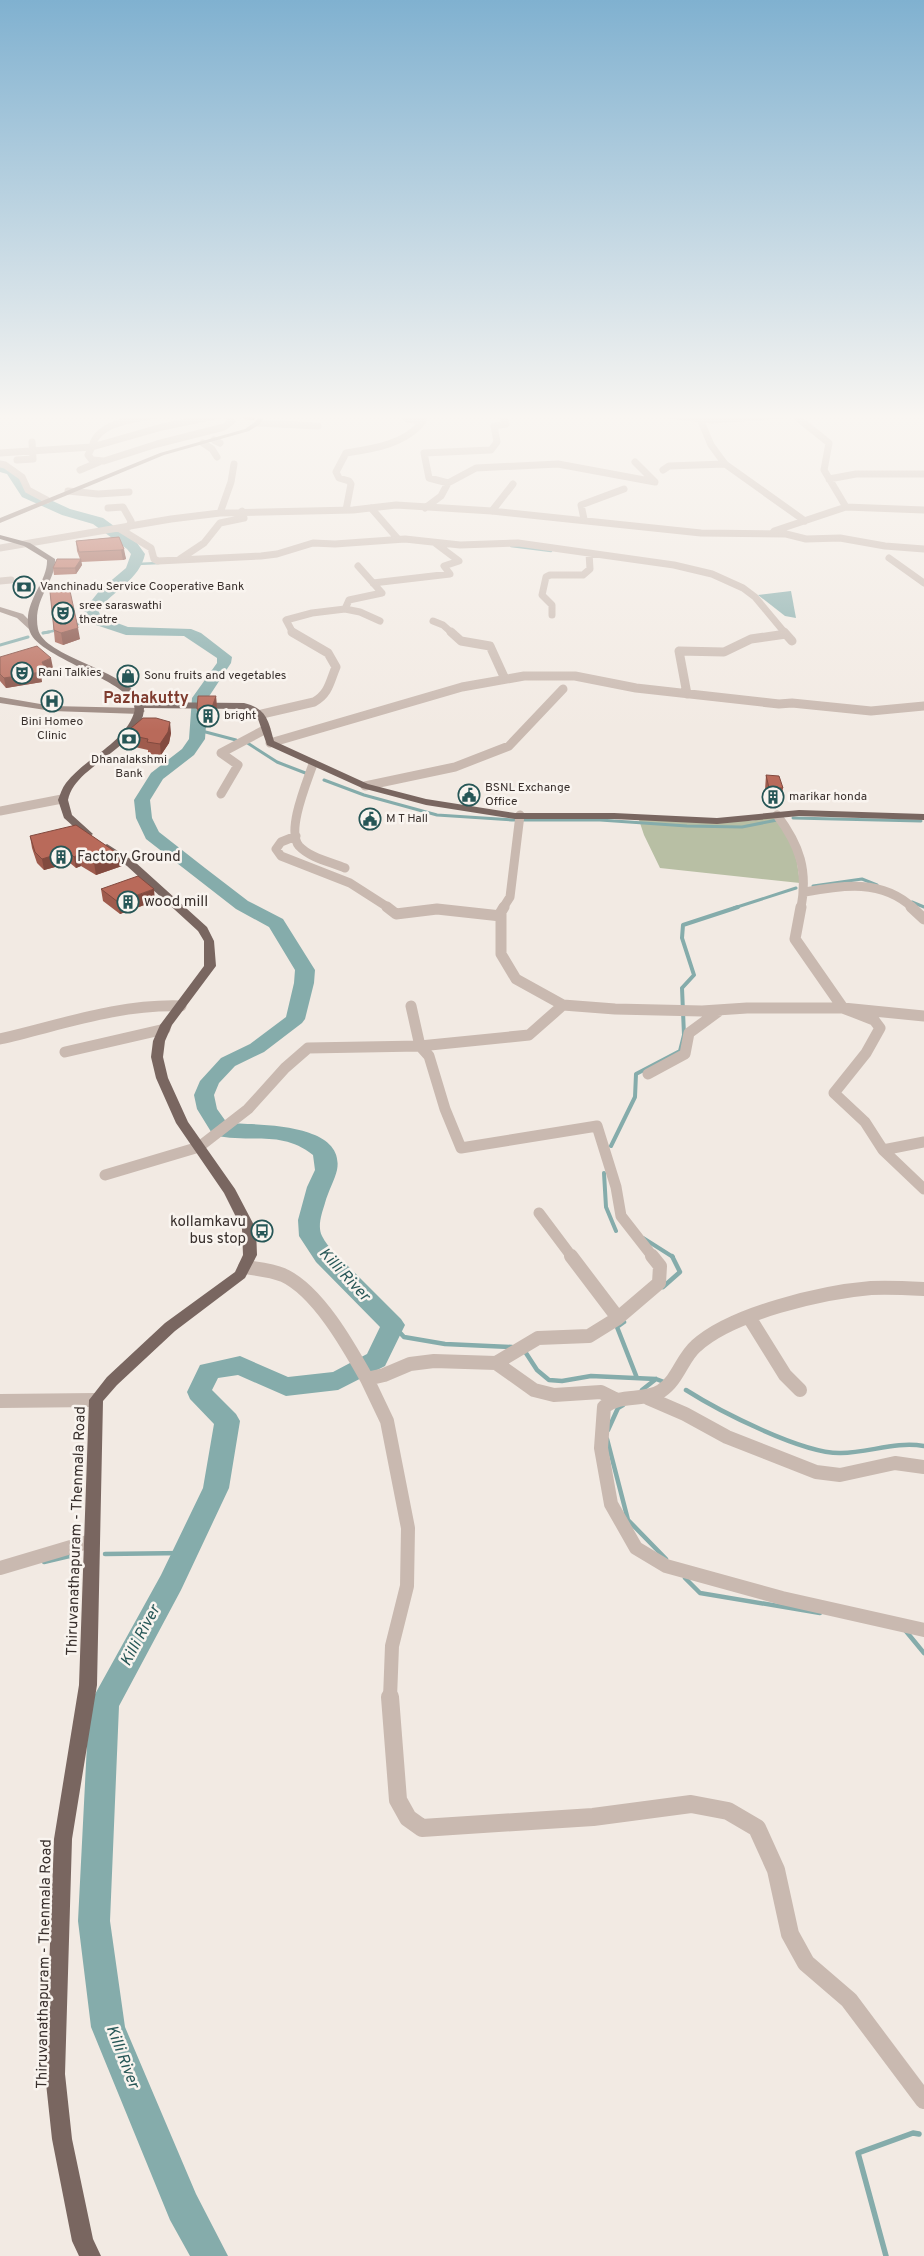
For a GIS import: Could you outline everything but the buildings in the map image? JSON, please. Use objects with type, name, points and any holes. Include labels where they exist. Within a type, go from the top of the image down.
[{"type":"main road","points":[[0,537],[26,544],[44,553],[50,559],[52,565],[35,606],[34,628],[36,636],[42,643],[110,679],[128,690],[138,699],[140,708],[128,732],[74,779],[66,789],[62,799],[62,810],[69,820],[132,864],[203,929],[209,941],[210,966],[165,1029],[159,1041],[158,1056],[162,1078],[182,1123],[230,1192],[249,1229],[250,1255],[245,1267]]},
{"type":"main road","points":[[0,610],[20,616],[34,628]]},
{"type":"main road","points":[[0,700],[26,707],[75,711],[188,705],[244,706],[256,709],[262,714],[270,743],[365,786],[426,802],[520,815],[717,821],[799,813],[923,817]]},
{"type":"main road","name":"Thiruvanathapuram - Thenmala Road","points":[[90,2256],[83,2241],[62,2139],[55,2074],[63,1839],[88,1685],[96,1400],[112,1381],[170,1327],[240,1275],[245,1267]]},
{"type":"street","points":[[129,527],[130,520]]},
{"type":"street","points":[[0,548],[173,520]]},
{"type":"street","points":[[179,560],[204,543],[220,524],[235,520]]},
{"type":"street","points":[[382,520],[398,539]]},
{"type":"street","points":[[595,520],[701,533],[786,534],[806,539],[840,538],[885,546],[924,549]]},
{"type":"street","points":[[765,534],[805,521]]},
{"type":"street","points":[[119,529],[151,548],[154,559],[158,561],[261,556],[313,543],[335,544],[398,539],[460,544],[518,544],[674,565],[712,574],[732,582],[754,597],[792,641]]},
{"type":"street","points":[[373,583],[450,574],[444,566],[459,561],[434,542]]},
{"type":"street","points":[[552,615],[552,604],[542,595],[546,577],[550,575],[583,575],[590,569],[589,553]]},
{"type":"street","points":[[889,558],[924,583],[919,586],[924,590]]},
{"type":"street","points":[[346,608],[349,600],[382,593],[358,566]]},
{"type":"street","points":[[0,580],[11,580]]},
{"type":"street","points":[[262,714],[314,703],[326,693],[336,667],[328,653],[293,634],[286,620],[312,612],[346,608],[380,621]]},
{"type":"street","points":[[433,621],[443,625],[461,642],[490,646],[505,679]]},
{"type":"street","points":[[686,694],[679,651],[724,652],[751,639],[786,634]]},
{"type":"street","points":[[270,743],[462,687],[524,676],[575,676],[636,688],[686,694],[871,711],[924,706]]},
{"type":"street","points":[[365,786],[455,767],[508,746],[562,689]]},
{"type":"street","points":[[221,794],[238,766],[221,753],[266,729]]},
{"type":"street","points":[[313,764],[296,820],[298,846],[307,852],[345,868]]},
{"type":"street","points":[[0,811],[62,799]]},
{"type":"street","points":[[777,814],[791,832],[802,859],[805,892],[795,939],[843,1008],[874,1020],[880,1028],[866,1053],[834,1093],[865,1122],[883,1150],[923,1187]]},
{"type":"street","points":[[520,815],[510,897],[501,912],[501,954],[516,979],[563,1005],[702,1012],[843,1008],[924,1016]]},
{"type":"street","points":[[296,836],[282,840],[277,845],[276,849],[281,856],[350,883],[372,895],[396,914],[438,909],[501,916]]},
{"type":"street","points":[[805,892],[859,884],[874,887],[907,904],[924,919]]},
{"type":"street","points":[[0,1039],[73,1019],[156,1004],[181,1006]]},
{"type":"street","points":[[105,1175],[199,1147],[248,1110],[285,1068],[308,1048],[420,1046],[529,1035],[563,1005]]},
{"type":"street","points":[[367,1379],[384,1375],[410,1364],[434,1361],[496,1363],[538,1338],[589,1336],[618,1318],[659,1283],[660,1266],[621,1216],[616,1187],[597,1126],[461,1148],[445,1109],[429,1056],[420,1046],[411,1006]]},
{"type":"street","points":[[648,1074],[685,1054],[689,1033],[721,1010]]},
{"type":"street","points":[[65,1052],[165,1029]]},
{"type":"street","points":[[883,1150],[924,1142]]},
{"type":"street","points":[[539,1213],[618,1318]]},
{"type":"street","points":[[245,1267],[283,1275],[302,1288],[344,1339],[367,1379],[387,1421],[408,1528],[407,1586],[392,1646],[390,1710],[398,1800],[408,1818],[422,1828],[593,1817],[691,1804],[728,1811],[757,1828],[776,1870],[790,1934],[806,1963],[849,2000],[898,2062],[924,2100]]},
{"type":"street","points":[[648,1398],[663,1390],[695,1346],[708,1337],[749,1317],[781,1305],[855,1290],[870,1288],[924,1289]]},
{"type":"street","points":[[749,1317],[785,1375],[800,1390]]},
{"type":"street","points":[[496,1363],[534,1390],[554,1395],[601,1392],[615,1399],[648,1398],[685,1414],[727,1437],[816,1472],[840,1475],[895,1463],[924,1467]]},
{"type":"street","points":[[615,1399],[604,1407],[601,1448],[611,1504],[636,1548],[666,1566],[782,1598],[924,1630]]},
{"type":"street","points":[[0,1401],[96,1400]]},
{"type":"street","points":[[0,1568],[91,1541]]},
{"type":"green space","points":[[774,815],[786,826],[797,862],[800,883],[660,868],[639,820],[752,821]]},
{"type":"water","points":[[791,591],[796,618],[785,616],[758,595]]},
{"type":"waterway","name":"Killi River","points":[[95,520],[132,546],[138,554],[137,561],[127,576],[105,593],[91,610],[95,620],[126,631],[186,632],[196,636],[225,657],[224,663],[200,698],[197,739],[188,752],[157,776],[142,800],[144,818],[152,835],[242,905],[276,923],[305,970],[304,983],[295,1019],[257,1048],[228,1062],[210,1081],[204,1095],[207,1109],[221,1130],[285,1133],[309,1140],[324,1152],[326,1170],[318,1187],[309,1220],[310,1236],[324,1256],[393,1325],[376,1360],[338,1381],[286,1387],[240,1365],[209,1371],[199,1392],[227,1421],[216,1488],[171,1582],[104,1705],[94,1921],[108,2027],[183,2207],[210,2256]]},
{"type":"waterway","points":[[511,546],[551,551]]},
{"type":"waterway","points":[[137,564],[159,563]]},
{"type":"waterway","points":[[74,625],[95,620]]},
{"type":"waterway","points":[[49,632],[43,633],[58,630]]},
{"type":"waterway","points":[[0,645],[28,637]]},
{"type":"waterway","points":[[198,730],[236,740]]},
{"type":"waterway","points":[[246,742],[277,762],[308,774]]},
{"type":"waterway","points":[[324,780],[364,795],[437,815],[512,820],[600,820],[687,826],[742,827],[777,820]]},
{"type":"waterway","points":[[793,818],[921,821]]},
{"type":"waterway","points":[[813,886],[862,879],[877,885]]},
{"type":"waterway","points":[[734,908],[796,888]]},
{"type":"waterway","points":[[912,902],[924,907]]},
{"type":"waterway","points":[[611,1146],[635,1097],[636,1074],[680,1051],[684,1035],[682,988],[694,975],[682,938],[683,925],[738,907]]},
{"type":"waterway","points":[[604,1173],[606,1207],[616,1231]]},
{"type":"waterway","points":[[643,1238],[672,1257]]},
{"type":"waterway","points":[[663,1287],[680,1272],[672,1257]]},
{"type":"waterway","points":[[624,1322],[617,1327],[637,1378]]},
{"type":"waterway","points":[[393,1325],[404,1337],[445,1344],[512,1347]]},
{"type":"waterway","points":[[524,1350],[537,1370],[549,1380],[562,1381],[591,1376],[656,1379]]},
{"type":"waterway","points":[[642,1390],[656,1379]]},
{"type":"waterway","points":[[656,1379],[664,1382]]},
{"type":"waterway","points":[[686,1390],[762,1430],[805,1447],[841,1453],[903,1445],[924,1446]]},
{"type":"waterway","points":[[608,1430],[618,1408],[623,1405]]},
{"type":"waterway","points":[[607,1439],[628,1520],[666,1559]]},
{"type":"waterway","points":[[105,1554],[185,1553]]},
{"type":"waterway","points":[[44,1562],[78,1554]]},
{"type":"waterway","points":[[685,1578],[700,1593],[820,1613]]},
{"type":"waterway","points":[[905,1630],[924,1653]]},
{"type":"waterway","points":[[886,2256],[858,2153],[913,2133],[919,2134]]},
{"type":"place","name":"Vanchinadu Service Cooperative Bank","points":[[24,587]]},
{"type":"place","name":"sree saraswathi theatre","points":[[63,613]]},
{"type":"place","name":"Rani Talkies","points":[[22,673]]},
{"type":"place","name":"Sonu fruits and vegetables","points":[[128,676]]},
{"type":"place","name":"Bini Homeo Clinic","points":[[52,701]]},
{"type":"place","name":"bright","points":[[208,716]]},
{"type":"place","name":"Dhanalakshmi Bank","points":[[129,739]]},
{"type":"place","name":"BSNL Exchange Office","points":[[469,795]]},
{"type":"place","name":"marikar honda","points":[[773,797]]},
{"type":"place","name":"M T Hall","points":[[370,819]]},
{"type":"place","name":"Factory Ground","points":[[61,857]]},
{"type":"place","name":"wood mill","points":[[128,902]]},
{"type":"place","name":"kollamkavu bus stop","points":[[262,1231]]},
{"type":"district","name":"Pazhakutty","points":[[146,699]]}]
